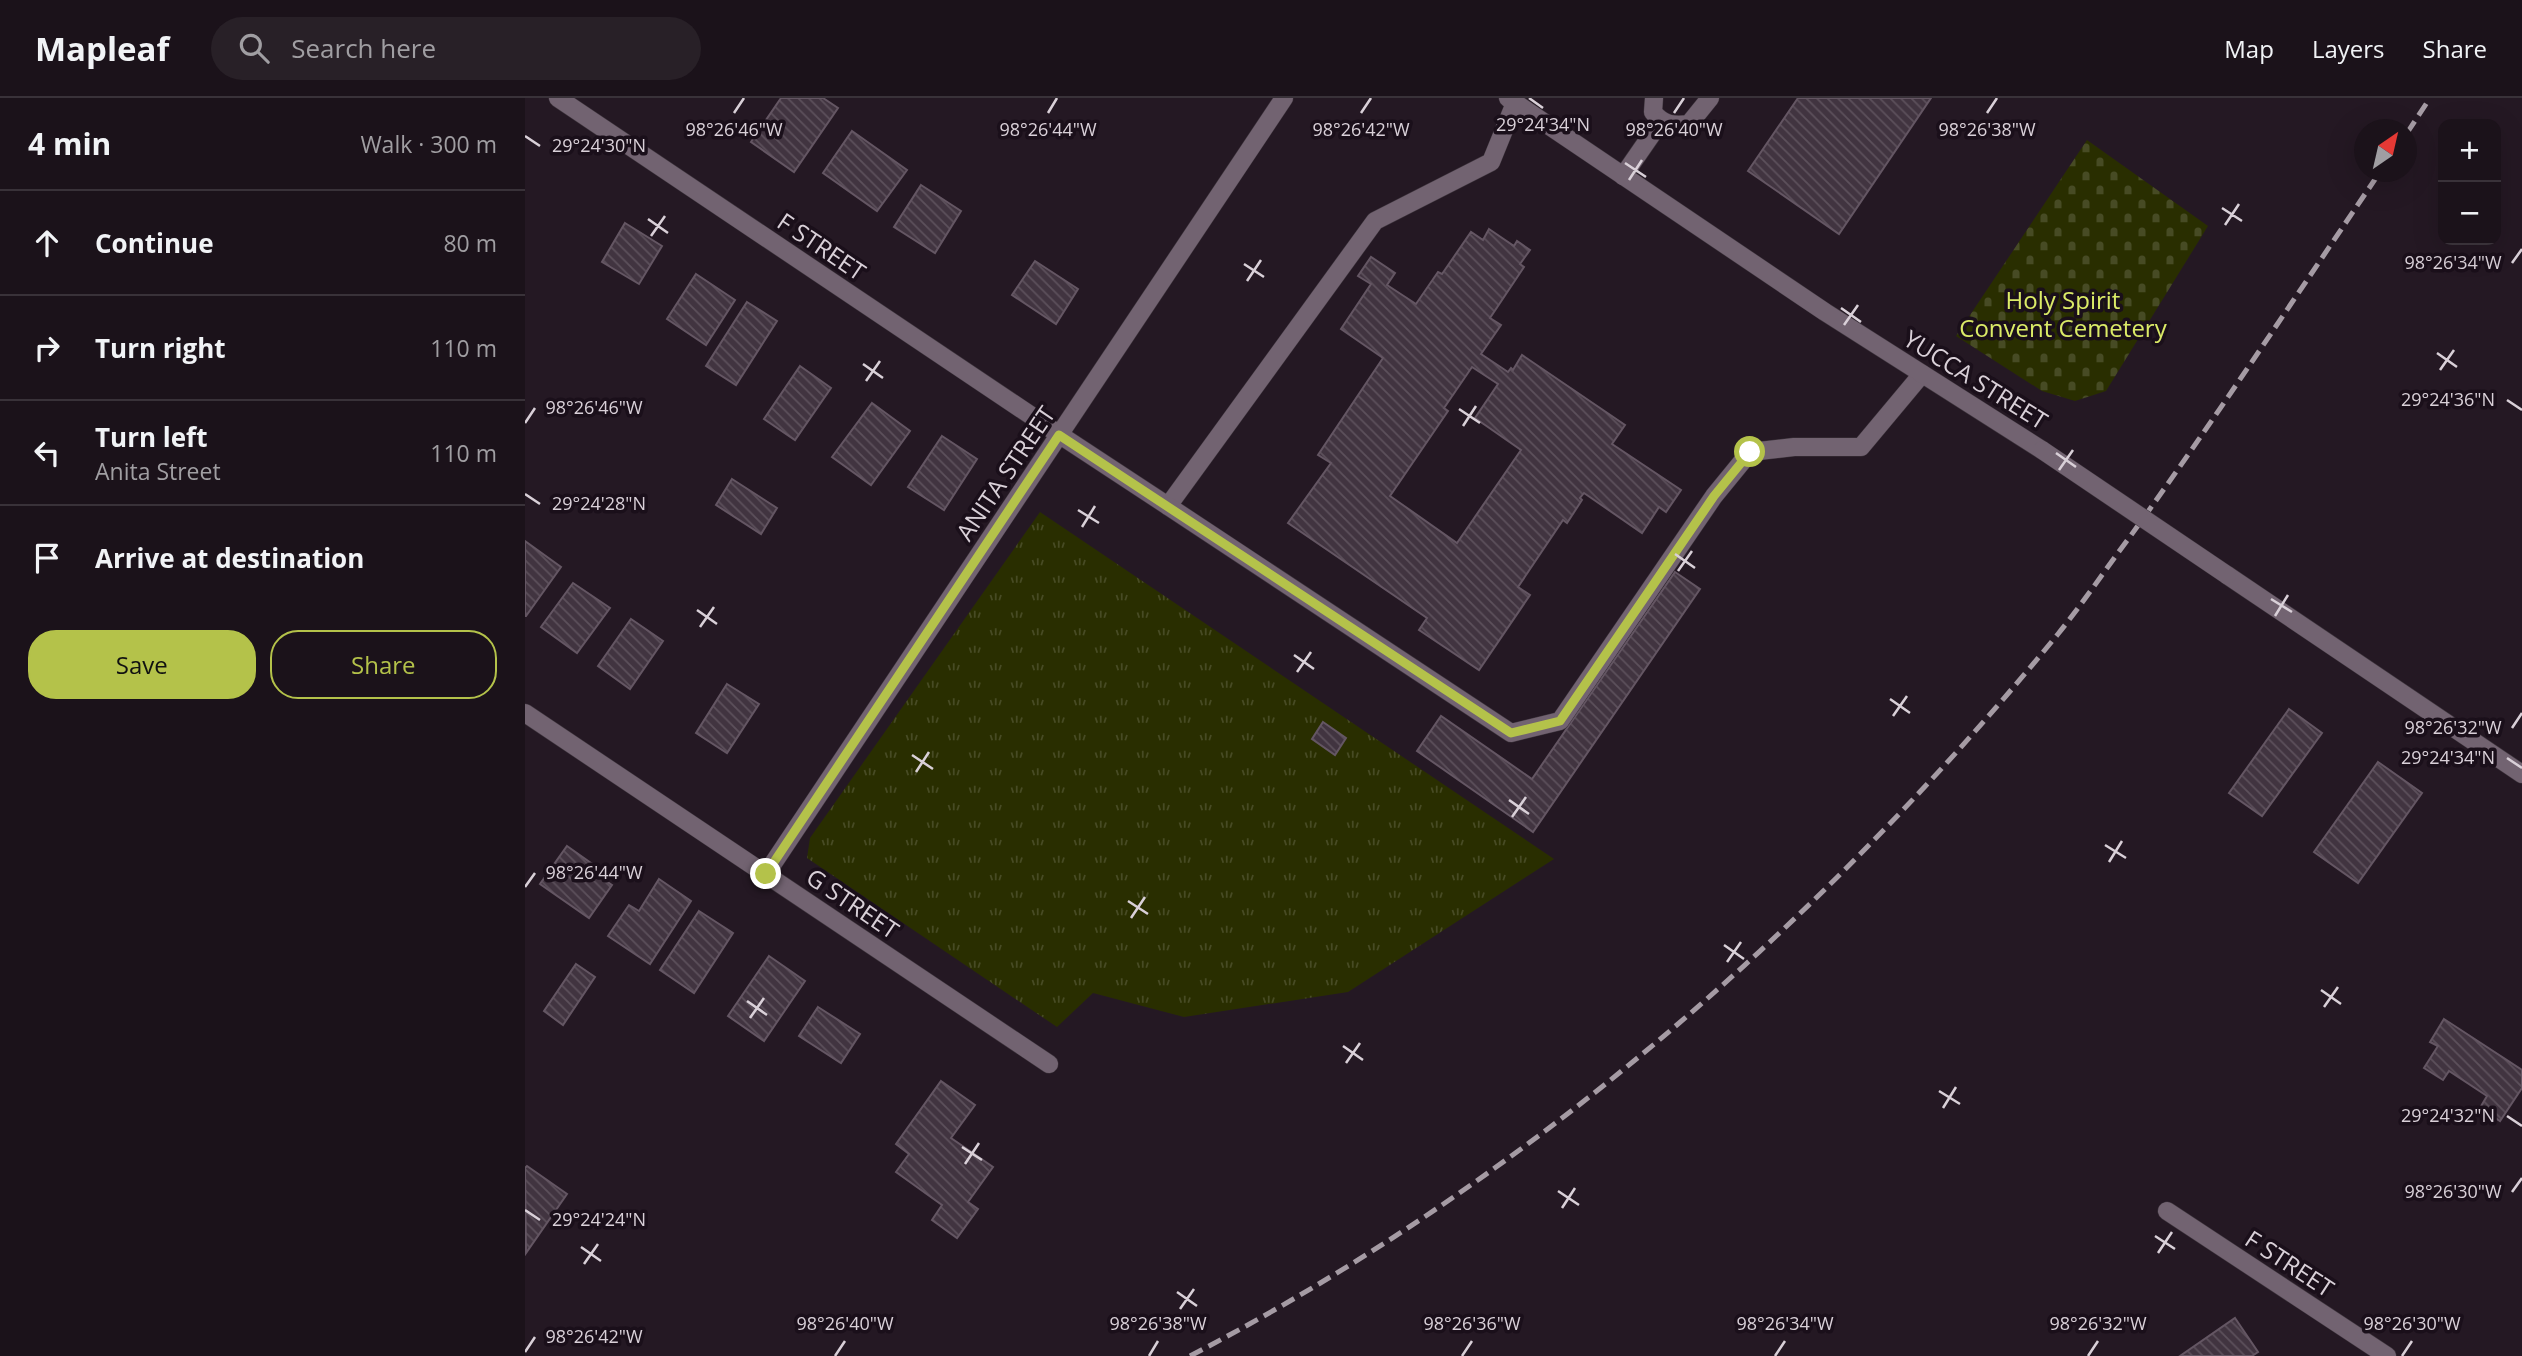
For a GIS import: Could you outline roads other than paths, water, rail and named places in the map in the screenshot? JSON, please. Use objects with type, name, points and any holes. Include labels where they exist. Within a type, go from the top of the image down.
[{"type":"street","name":"F STREET","points":[[558,98],[1059,435],[1511,733],[1560,721],[1714,496],[1750,452],[1794,447],[1861,447],[1922,374]]},
{"type":"street","name":"ANITA STREET","points":[[766,874],[1285,98]]},
{"type":"street","points":[[1654,98],[1653,113],[1661,121],[1677,126],[1689,124],[1710,98]]},
{"type":"street","points":[[1168,506],[1375,221],[1491,162],[1512,100]]},
{"type":"street","name":"YUCCA STREET","points":[[1512,100],[1825,312],[2042,450],[2227,575],[2518,764]]},
{"type":"street","points":[[1623,176],[1661,121]]},
{"type":"street","name":"G STREET","points":[[525,713],[1049,1064]]},
{"type":"street","name":"F STREET","points":[[2167,1211],[2387,1356]]},
{"type":"railway","points":[[2416,119],[2430,98]]},
{"type":"railway","points":[[1190,1356],[1314,1287],[1433,1211],[1549,1128],[1660,1039],[1767,945],[1869,846],[1966,742],[2058,634],[2193,447],[2373,182]]},
{"type":"park label","name":"Holy Spirit Convent Cemetery","points":[[2063,313]]}]
